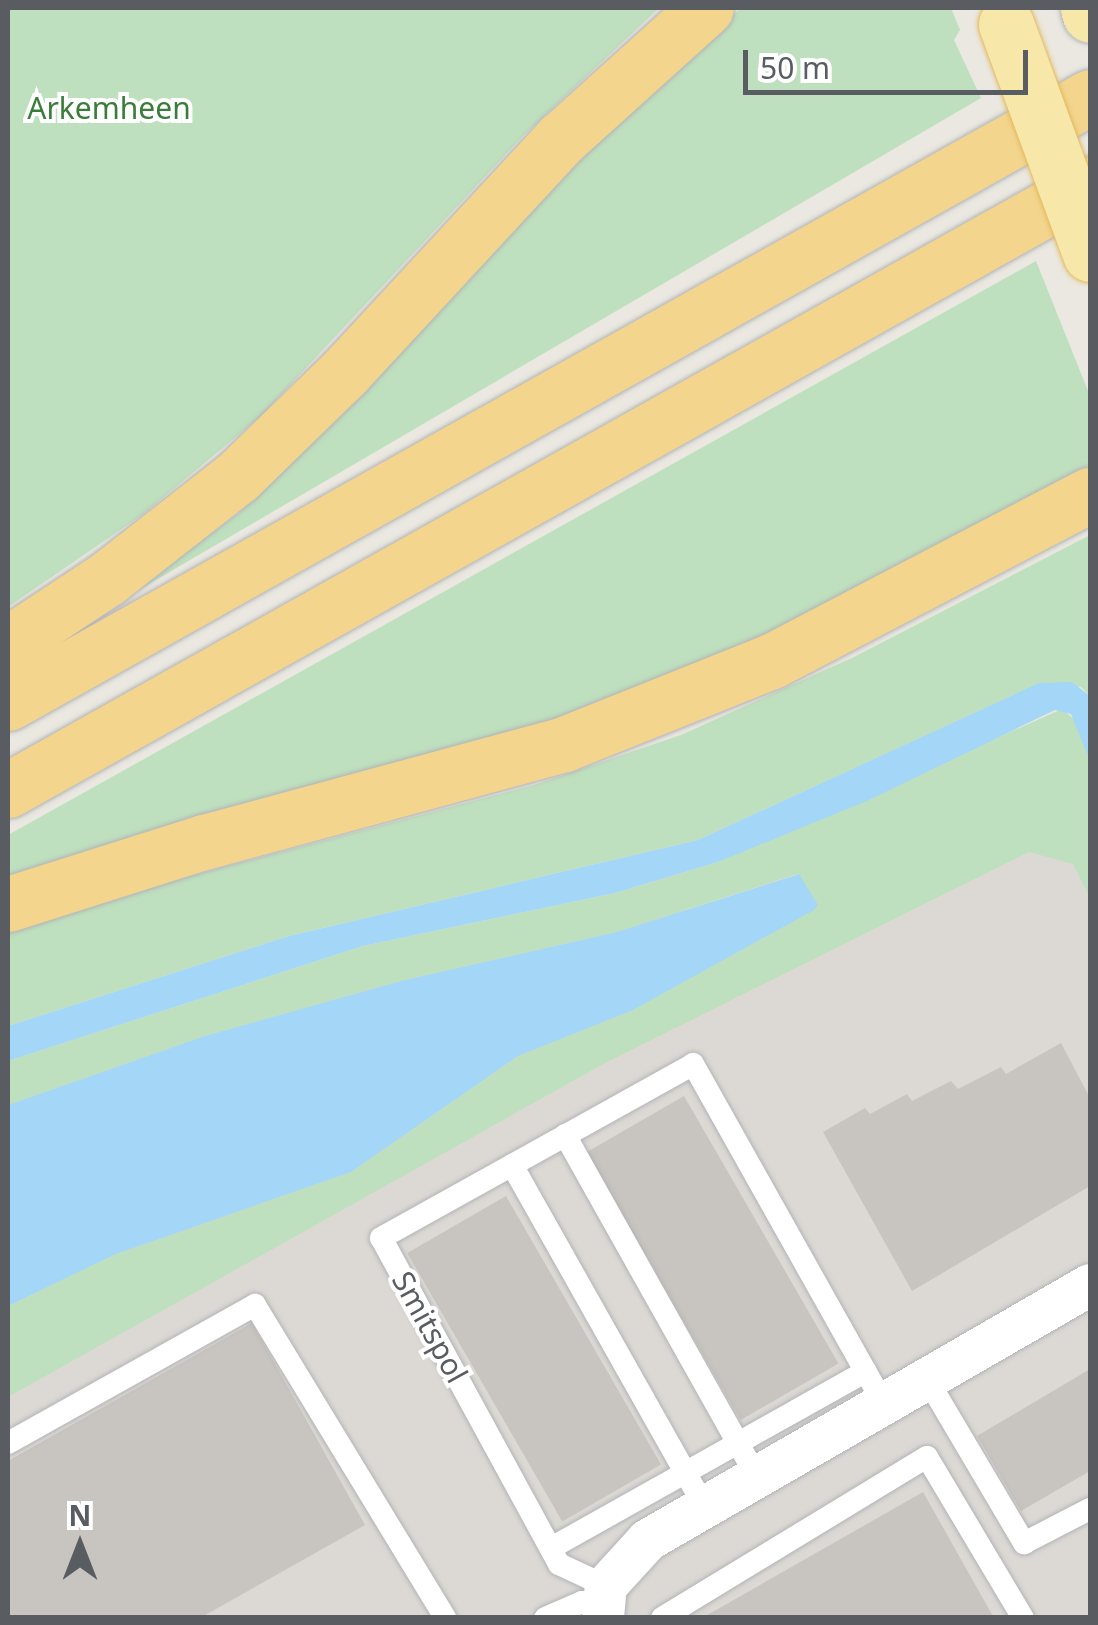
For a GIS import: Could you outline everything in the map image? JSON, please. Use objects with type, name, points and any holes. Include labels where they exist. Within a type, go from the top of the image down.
[{"type":"highway","points":[[8,644],[108,578],[237,477],[345,372],[560,138],[706,8]]},
{"type":"highway","points":[[8,703],[1090,97]]},
{"type":"highway","points":[[8,790],[1090,184]]},
{"type":"highway","points":[[8,904],[564,744],[772,661],[1090,495]]},
{"type":"highway","points":[[1036,524],[1090,521]]},
{"type":"main road","points":[[1088,8],[1090,15]]},
{"type":"main road","points":[[1003,16],[1090,254]]},
{"type":"street","points":[[603,1602],[633,1552],[695,1490],[875,1388],[927,1379],[1090,1285]]},
{"type":"lane","name":"Smitspol","points":[[603,1602],[560,1564],[550,1548],[381,1238],[692,1064],[875,1388]]},
{"type":"lane","points":[[565,1136],[747,1460]]},
{"type":"lane","points":[[512,1164],[695,1490],[550,1548]]},
{"type":"lane","points":[[8,1443],[255,1305],[446,1618]]},
{"type":"lane","points":[[927,1379],[1024,1542],[1090,1509]]},
{"type":"lane","points":[[662,1618],[927,1456],[1023,1618]]},
{"type":"lane","points":[[545,1618],[582,1602],[603,1602]]},
{"type":"shaded area","points":[[1090,814],[1090,1617],[8,1618],[8,1082],[82,1055]]},
{"type":"green space","name":"Arkemheen","points":[[8,8],[659,8],[522,137],[261,416],[142,515],[8,607]]},
{"type":"green space","points":[[742,8],[951,8],[960,30],[954,40],[981,98],[120,601],[239,513],[312,428],[695,42]]},
{"type":"green space","points":[[1036,261],[1090,396],[1090,480],[671,692],[8,891],[8,835]]},
{"type":"green space","points":[[1090,535],[1090,696],[1081,687],[1040,683],[698,840],[289,936],[8,1026],[8,933],[152,886],[534,785],[681,735],[854,657]]},
{"type":"green space","points":[[1062,709],[1075,720],[1090,761],[1090,898],[1073,864],[1029,852],[607,1062],[8,1397],[8,1306],[116,1254],[351,1172],[518,1056],[633,1010],[818,905],[798,874],[617,932],[401,981],[205,1036],[8,1105],[8,1061],[363,946],[615,893],[718,862]]},
{"type":"water","points":[[1072,682],[1090,696],[1090,761],[1071,714],[1055,710],[869,800],[718,862],[615,893],[363,946],[8,1061],[8,1026],[289,936],[698,840],[1039,683]]},
{"type":"water","points":[[799,874],[818,905],[814,910],[633,1010],[518,1056],[351,1172],[116,1254],[8,1306],[8,1105],[205,1036],[401,981],[617,932]]},
{"type":"building","points":[[1061,1043],[1090,1098],[1090,1186],[912,1291],[823,1132],[865,1108],[870,1114],[907,1094],[912,1101],[951,1081],[958,1089],[1001,1067],[1006,1074]]},
{"type":"building","points":[[684,1096],[839,1364],[741,1420],[586,1152]]},
{"type":"building","points":[[506,1196],[661,1464],[562,1521],[407,1253]]},
{"type":"building","points":[[252,1323],[365,1525],[200,1618],[8,1618],[8,1461]]},
{"type":"building","points":[[1090,1369],[1090,1471],[1021,1511],[977,1436]]},
{"type":"building","points":[[923,1492],[994,1618],[702,1618]]}]
